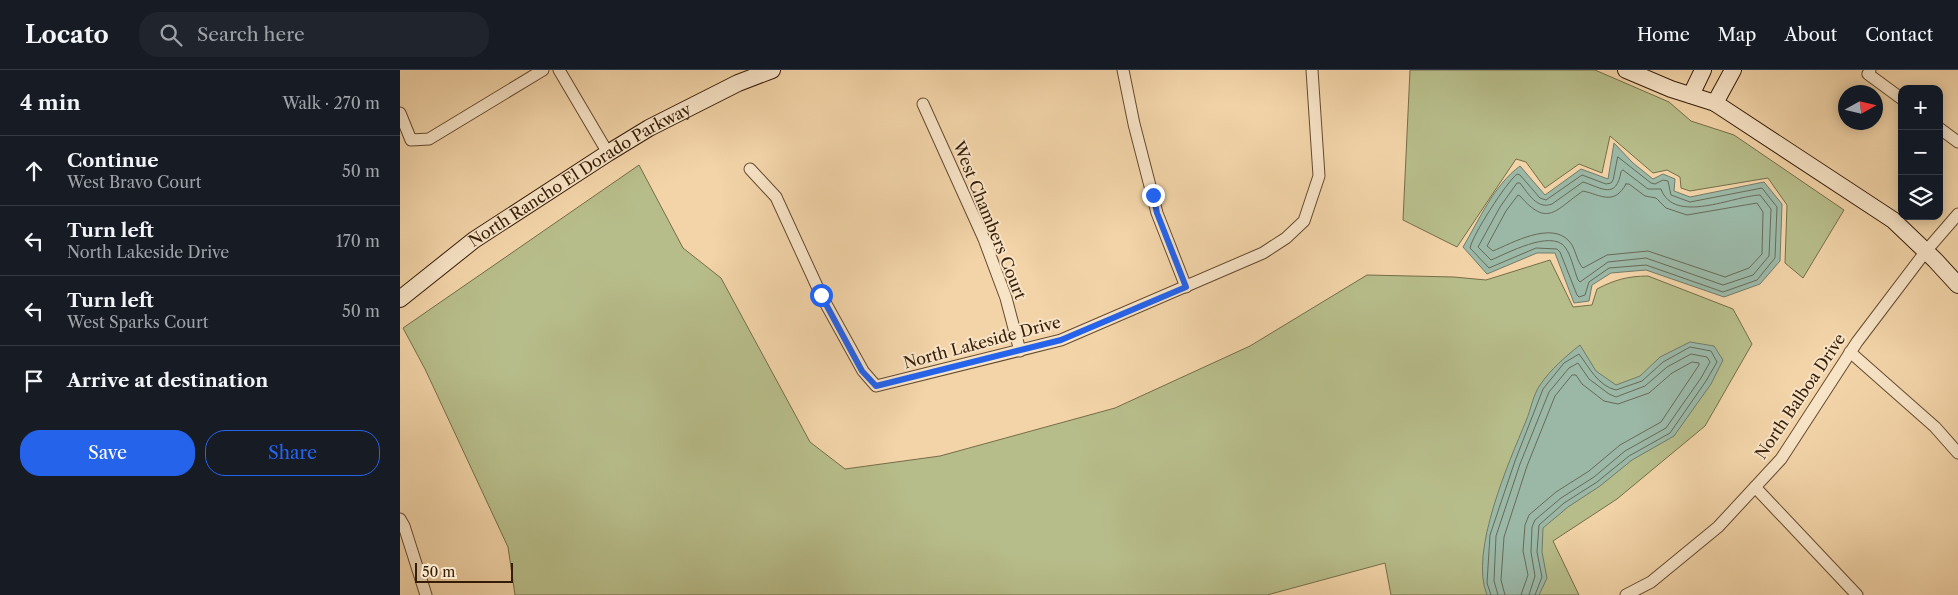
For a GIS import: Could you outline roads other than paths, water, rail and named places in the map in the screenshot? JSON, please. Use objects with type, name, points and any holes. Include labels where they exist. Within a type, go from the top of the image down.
[{"type":"street","points":[[400,112],[411,140],[429,139],[543,70]]},
{"type":"street","points":[[559,70],[608,153]]},
{"type":"street","name":"North Rancho El Dorado Parkway","points":[[400,299],[474,240],[608,153],[738,83],[772,70]]},
{"type":"street","points":[[1123,70],[1134,124],[1157,213],[1186,287]]},
{"type":"street","name":"North Lakeside Drive","points":[[750,169],[776,197],[821,295],[862,371],[876,386],[1061,340],[1263,253],[1286,238],[1304,221],[1319,176],[1312,70]]},
{"type":"street","points":[[1626,70],[1671,89],[1715,103],[1892,220],[1926,251],[1958,285]]},
{"type":"street","points":[[1691,95],[1703,70]]},
{"type":"street","points":[[1715,103],[1733,70]]},
{"type":"street","points":[[1869,72],[1898,96]]},
{"type":"street","name":"West Chambers Court","points":[[923,104],[984,240],[1006,298],[1020,351]]},
{"type":"street","points":[[1942,130],[1958,142]]},
{"type":"street","name":"North Balboa Drive","points":[[1629,594],[1651,582],[1718,527],[1781,459],[1850,352],[1926,251],[1958,214]]},
{"type":"street","points":[[1850,352],[1935,428],[1958,454]]},
{"type":"street","points":[[1755,487],[1857,595]]},
{"type":"street","points":[[400,519],[426,595]]},
{"type":"water","points":[[1614,143],[1633,163],[1653,179],[1663,174],[1675,179],[1674,191],[1690,197],[1764,182],[1782,204],[1780,261],[1760,284],[1724,297],[1646,270],[1611,273],[1592,285],[1589,301],[1574,303],[1555,253],[1537,253],[1487,274],[1463,247],[1502,183],[1520,166],[1545,195],[1581,169],[1608,179]]},
{"type":"water","points":[[1690,342],[1714,346],[1723,360],[1711,384],[1674,436],[1632,460],[1600,486],[1568,507],[1543,528],[1542,552],[1547,578],[1539,595],[1487,595],[1483,577],[1483,555],[1493,507],[1536,393],[1544,379],[1580,345],[1596,371],[1616,385],[1640,376],[1660,357]]}]
